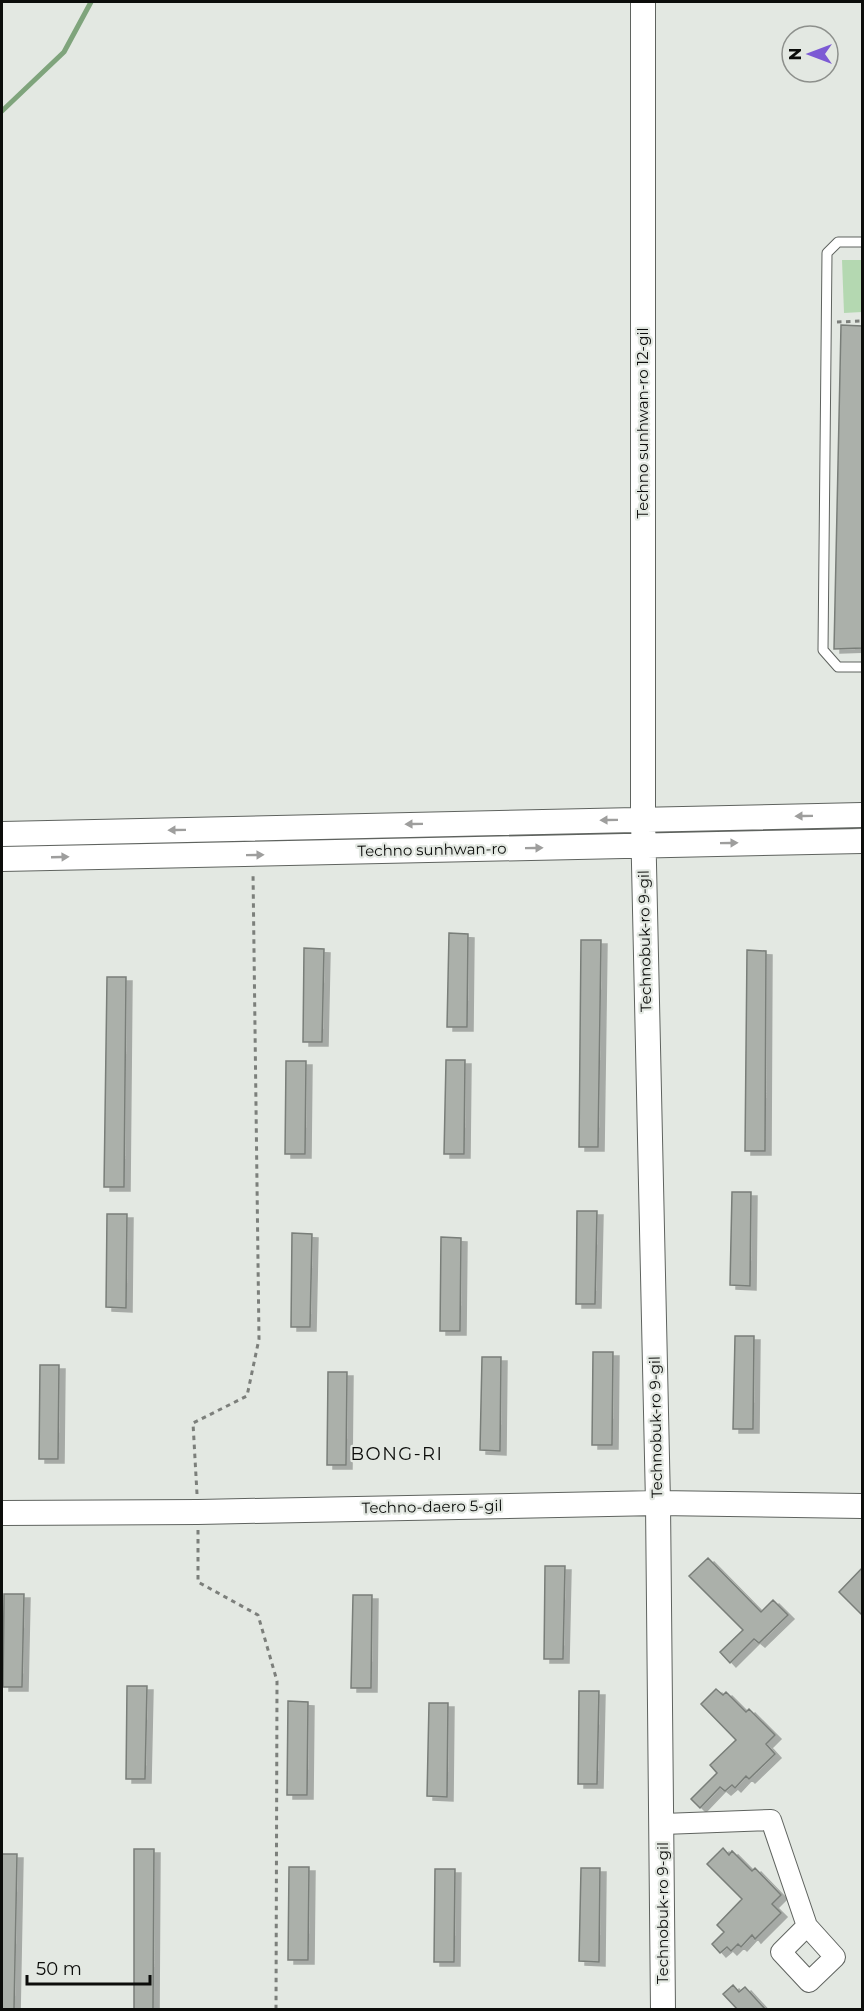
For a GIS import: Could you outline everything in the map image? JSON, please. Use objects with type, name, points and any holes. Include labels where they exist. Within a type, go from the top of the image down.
[{"type":"street","name":"Techno sunhwan-ro 12-gil","points":[[643,2],[644,845]]},
{"type":"street","name":"Techno sunhwan-ro","points":[[2,834],[862,815]]},
{"type":"street","name":"Techno sunhwan-ro","points":[[2,859],[862,841]]},
{"type":"street","name":"Technobuk-ro 9-gil","points":[[644,845],[658,1503],[663,1824],[663,2010]]},
{"type":"street","name":"Techno-daero 5-gil","points":[[2,1513],[198,1512],[658,1503],[862,1506]]},
{"type":"street","points":[[663,1824],[771,1820],[807,1926]]},
{"type":"lane","points":[[862,242],[838,242],[827,253],[823,650],[838,667],[862,667]]},
{"type":"path","points":[[826,322],[862,321]]},
{"type":"path","points":[[252,855],[259,1339],[247,1396],[193,1423],[198,1512],[198,1582],[258,1615],[277,1681],[276,2010]]},
{"type":"green space","points":[[842,260],[862,260],[862,312],[844,313]]},
{"type":"building","points":[[841,325],[862,326],[862,648],[834,649]]},
{"type":"building","points":[[449,933],[468,934],[467,1027],[447,1027]]},
{"type":"building","points":[[581,940],[601,940],[598,1147],[579,1147]]},
{"type":"building","points":[[304,948],[324,949],[322,1042],[303,1042]]},
{"type":"building","points":[[747,950],[766,951],[765,1151],[745,1151]]},
{"type":"building","points":[[107,977],[126,977],[124,1187],[104,1187]]},
{"type":"building","points":[[446,1060],[465,1060],[464,1154],[444,1154]]},
{"type":"building","points":[[286,1061],[306,1061],[305,1154],[285,1154]]},
{"type":"building","points":[[732,1192],[751,1192],[750,1286],[730,1285]]},
{"type":"building","points":[[577,1211],[597,1211],[595,1304],[576,1304]]},
{"type":"building","points":[[107,1214],[127,1214],[126,1308],[106,1307]]},
{"type":"building","points":[[292,1233],[312,1234],[310,1327],[291,1327]]},
{"type":"building","points":[[441,1237],[461,1238],[460,1331],[440,1331]]},
{"type":"building","points":[[735,1336],[754,1336],[753,1429],[733,1429]]},
{"type":"building","points":[[593,1352],[613,1352],[612,1445],[592,1445]]},
{"type":"building","points":[[482,1357],[501,1357],[500,1451],[480,1450]]},
{"type":"building","points":[[40,1365],[59,1365],[58,1459],[39,1459]]},
{"type":"building","points":[[328,1372],[347,1372],[346,1465],[327,1465]]},
{"type":"building","points":[[708,1558],[761,1612],[773,1600],[788,1615],[759,1643],[754,1639],[730,1663],[720,1652],[743,1630],[689,1576]]},
{"type":"building","points":[[545,1566],[565,1566],[563,1659],[544,1659]]},
{"type":"building","points":[[862,1568],[862,1615],[839,1592]]},
{"type":"building","points":[[4,1594],[24,1594],[22,1687],[3,1687]]},
{"type":"building","points":[[353,1595],[372,1595],[371,1688],[351,1688]]},
{"type":"building","points":[[127,1686],[147,1686],[145,1779],[126,1779]]},
{"type":"building","points":[[716,1689],[723,1695],[726,1692],[746,1712],[749,1709],[775,1735],[766,1744],[775,1754],[749,1779],[746,1776],[735,1788],[732,1785],[725,1791],[720,1787],[700,1808],[691,1799],[717,1773],[710,1765],[736,1740],[701,1704]]},
{"type":"building","points":[[579,1691],[599,1691],[597,1784],[578,1784]]},
{"type":"building","points":[[288,1701],[308,1702],[307,1795],[287,1795]]},
{"type":"building","points":[[429,1703],[448,1703],[447,1797],[427,1796]]},
{"type":"building","points":[[723,1848],[729,1855],[732,1851],[752,1871],[755,1868],[781,1895],[772,1904],[781,1913],[755,1939],[752,1935],[741,1947],[738,1944],[731,1951],[727,1947],[720,1953],[712,1944],[724,1932],[717,1925],[742,1899],[707,1864]]},
{"type":"building","points":[[134,1849],[154,1849],[153,2010],[134,2010]]},
{"type":"building","points":[[2,1854],[17,1854],[14,2010],[2,2010]]},
{"type":"building","points":[[289,1867],[309,1867],[308,1960],[288,1960]]},
{"type":"building","points":[[581,1868],[600,1868],[599,1962],[579,1961]]},
{"type":"building","points":[[435,1869],[455,1869],[454,1962],[434,1962]]},
{"type":"building","points":[[733,1985],[739,1992],[745,1987],[766,2010],[738,2010],[723,1994]]},
{"type":"waterway","points":[[2,111],[64,52],[91,2]]},
{"type":"district","name":"BONG-RI","points":[[397,1454]]}]
